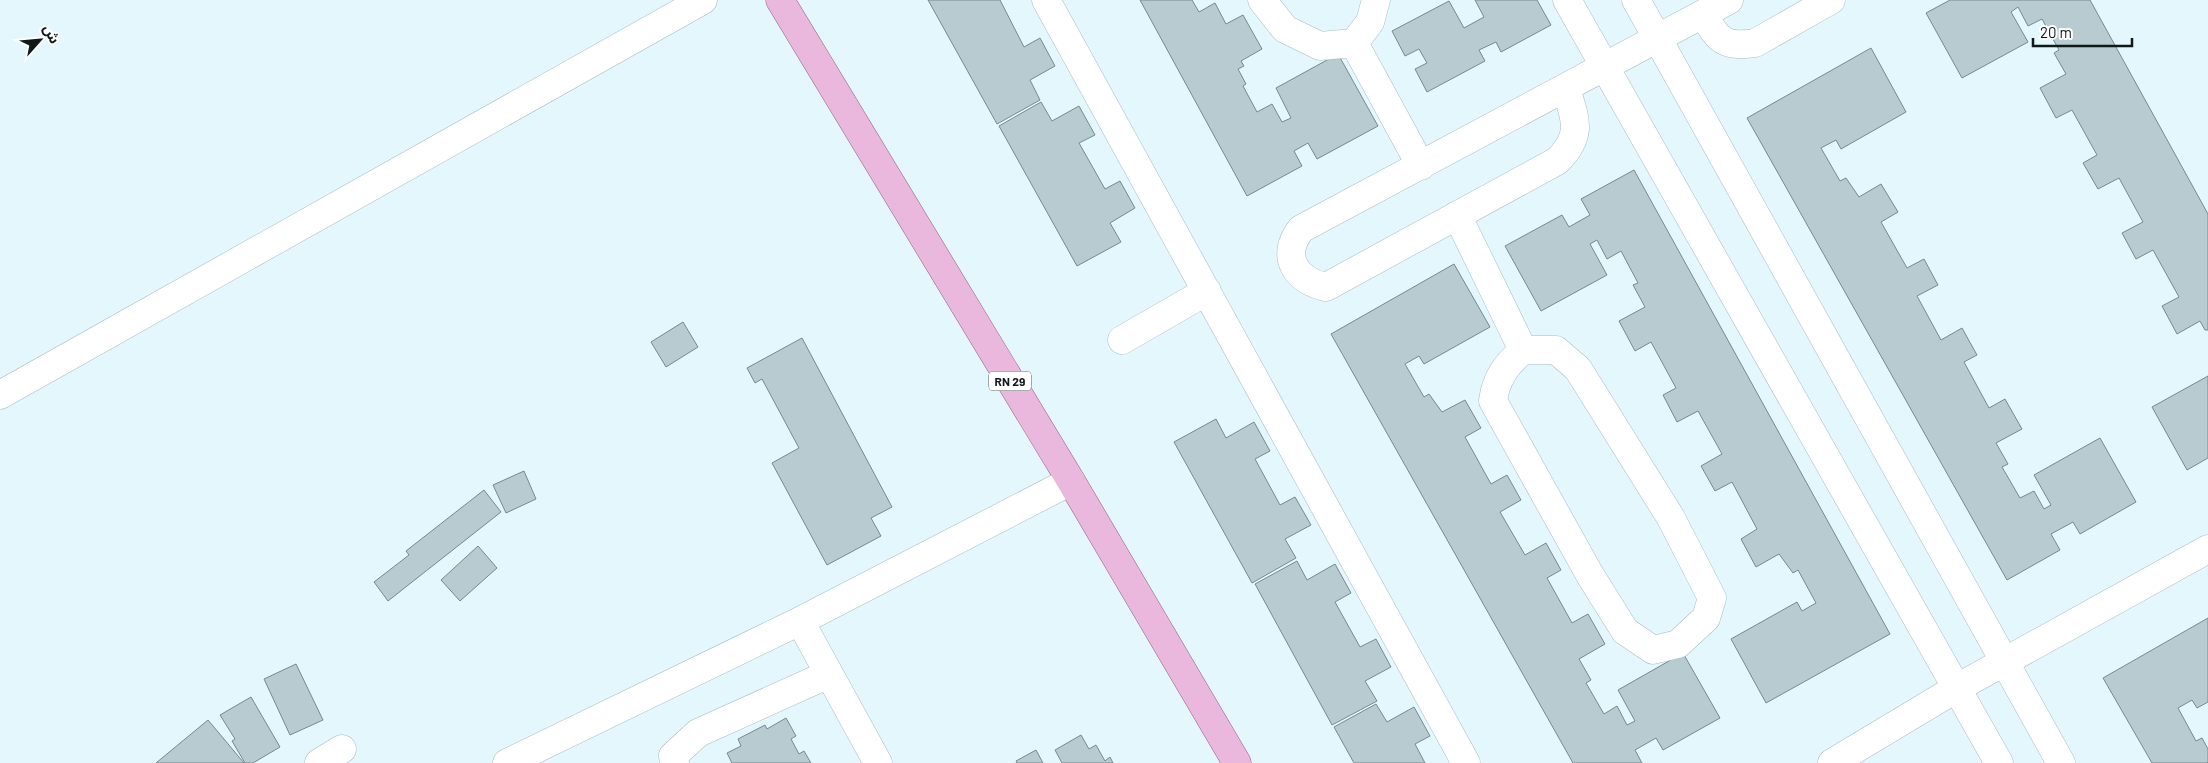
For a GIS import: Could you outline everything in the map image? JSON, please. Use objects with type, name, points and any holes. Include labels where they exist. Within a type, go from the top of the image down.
[{"type":"main road","name":"RN 29","points":[[780,0],[1071,482],[1237,763]]},
{"type":"street","points":[[0,395],[703,0]]},
{"type":"street","points":[[1046,0],[1466,763]]},
{"type":"street","points":[[1262,0],[1285,29],[1320,46],[1354,42],[1370,22],[1376,0]]},
{"type":"street","points":[[1567,0],[1999,763]]},
{"type":"street","points":[[1636,0],[2062,763]]},
{"type":"street","points":[[1566,89],[1575,118],[1576,134],[1570,149],[1558,161],[1326,287],[1310,284],[1296,271],[1291,255],[1294,238],[1301,229],[1730,0]]},
{"type":"street","points":[[1704,14],[1712,32],[1725,42],[1741,45],[1755,42],[1831,0]]},
{"type":"street","points":[[1354,42],[1421,166]]},
{"type":"street","points":[[1457,215],[1523,350]]},
{"type":"street","points":[[1122,340],[1207,291]]},
{"type":"street","points":[[1523,350],[1556,350],[1578,369],[1671,518],[1712,598],[1706,618],[1678,644],[1653,650],[1625,631],[1590,575],[1497,408],[1494,401],[1496,383],[1509,363],[1523,350]]},
{"type":"street","points":[[507,763],[800,621],[1071,482]]},
{"type":"street","points":[[1832,763],[2004,661],[2208,549]]},
{"type":"street","points":[[800,621],[878,763]]},
{"type":"street","points":[[675,763],[673,756],[698,733],[829,674]]},
{"type":"street","points":[[319,763],[342,749]]},
{"type":"building","points":[[928,0],[1000,0],[1024,47],[1040,38],[1055,66],[1030,80],[1040,100],[997,124]]},
{"type":"building","points":[[1140,0],[1192,0],[1199,12],[1215,3],[1226,24],[1243,15],[1262,49],[1241,61],[1244,66],[1238,69],[1246,84],[1243,86],[1257,112],[1272,104],[1282,122],[1291,118],[1276,88],[1338,54],[1378,126],[1317,159],[1308,143],[1294,151],[1302,166],[1247,196]]},
{"type":"building","points":[[1475,0],[1537,0],[1551,25],[1501,52],[1496,42],[1479,50],[1485,61],[1427,92],[1415,69],[1427,63],[1419,49],[1405,56],[1392,31],[1449,1],[1464,28],[1484,17]]},
{"type":"building","points":[[1950,0],[2090,0],[2208,214],[2208,330],[2205,330],[2200,321],[2177,334],[2162,306],[2179,297],[2153,250],[2136,259],[2122,233],[2143,222],[2119,178],[2098,189],[2083,163],[2097,155],[2072,110],[2056,118],[2040,88],[2066,74],[2054,53],[2059,50],[2042,19],[2028,26],[2018,7],[2011,12],[2028,42],[1962,78],[1926,13]]},
{"type":"building","points":[[1871,48],[1906,112],[1841,149],[1836,140],[1821,148],[1840,181],[1846,178],[1859,197],[1881,184],[1898,212],[1881,222],[1907,268],[1924,259],[1938,285],[1917,296],[1941,340],[1962,328],[1977,355],[1964,362],[1989,408],[2005,399],[2022,429],[1996,443],[2008,464],[2002,467],[2020,498],[2034,491],[2044,509],[2051,505],[2034,475],[2100,438],[2136,502],[2080,534],[2073,522],[2051,534],[2060,550],[2007,580],[1747,118]]},
{"type":"building","points":[[1041,102],[1052,121],[1079,106],[1095,135],[1079,143],[1105,189],[1120,181],[1135,208],[1110,223],[1121,242],[1077,266],[999,126]]},
{"type":"building","points":[[1634,170],[1890,634],[1766,703],[1731,639],[1797,602],[1802,611],[1816,603],[1798,570],[1793,573],[1779,554],[1756,567],[1741,539],[1757,529],[1732,482],[1715,491],[1701,466],[1722,454],[1698,411],[1677,422],[1663,395],[1676,388],[1651,342],[1635,351],[1619,321],[1645,307],[1633,285],[1638,283],[1621,251],[1607,259],[1597,240],[1590,244],[1607,275],[1541,311],[1505,246],[1562,215],[1569,227],[1590,215],[1581,199]]},
{"type":"building","points":[[1454,264],[1490,327],[1424,364],[1419,356],[1405,364],[1424,397],[1429,394],[1442,412],[1465,400],[1481,428],[1465,437],[1491,484],[1507,475],[1521,500],[1500,512],[1525,555],[1546,543],[1561,570],[1547,578],[1572,623],[1588,614],[1605,644],[1579,659],[1591,680],[1586,683],[1604,714],[1617,706],[1627,725],[1635,721],[1618,690],[1683,653],[1720,718],[1663,750],[1656,738],[1635,750],[1642,763],[1573,763],[1331,334]]},
{"type":"building","points":[[683,322],[698,347],[666,367],[651,342]]},
{"type":"building","points":[[802,338],[892,507],[871,518],[881,536],[827,565],[772,463],[799,448],[762,379],[755,383],[747,368]]},
{"type":"building","points":[[2208,376],[2208,458],[2187,470],[2152,407]]},
{"type":"building","points":[[1216,419],[1226,438],[1254,422],[1270,451],[1255,459],[1280,505],[1295,497],[1311,525],[1285,539],[1296,558],[1252,583],[1174,442]]},
{"type":"building","points":[[524,471],[536,499],[506,513],[493,485]]},
{"type":"building","points":[[484,490],[501,512],[388,601],[374,582],[409,555],[406,551]]},
{"type":"building","points":[[478,546],[497,568],[460,601],[441,580]]},
{"type":"building","points":[[1297,561],[1307,580],[1335,564],[1351,593],[1335,602],[1360,647],[1376,639],[1391,667],[1365,681],[1377,701],[1332,725],[1255,584]]},
{"type":"building","points":[[2208,618],[2208,702],[2197,708],[2192,700],[2178,708],[2196,741],[2202,738],[2208,749],[2208,763],[2152,763],[2103,678]]},
{"type":"building","points":[[296,664],[323,720],[290,735],[264,679]]},
{"type":"building","points":[[251,697],[280,747],[253,763],[245,763],[232,741],[235,739],[220,715]]},
{"type":"building","points":[[1376,704],[1387,722],[1414,707],[1430,736],[1415,744],[1425,763],[1354,763],[1334,727]]},
{"type":"building","points":[[786,718],[796,736],[791,739],[799,754],[804,751],[811,763],[732,763],[727,753],[741,746],[738,739],[765,725],[767,729]]},
{"type":"building","points":[[208,720],[244,763],[156,763]]},
{"type":"building","points":[[1081,735],[1089,749],[1096,745],[1105,761],[1110,757],[1113,763],[1062,763],[1055,750]]},
{"type":"building","points":[[1036,750],[1043,763],[1017,763],[1016,761]]}]
